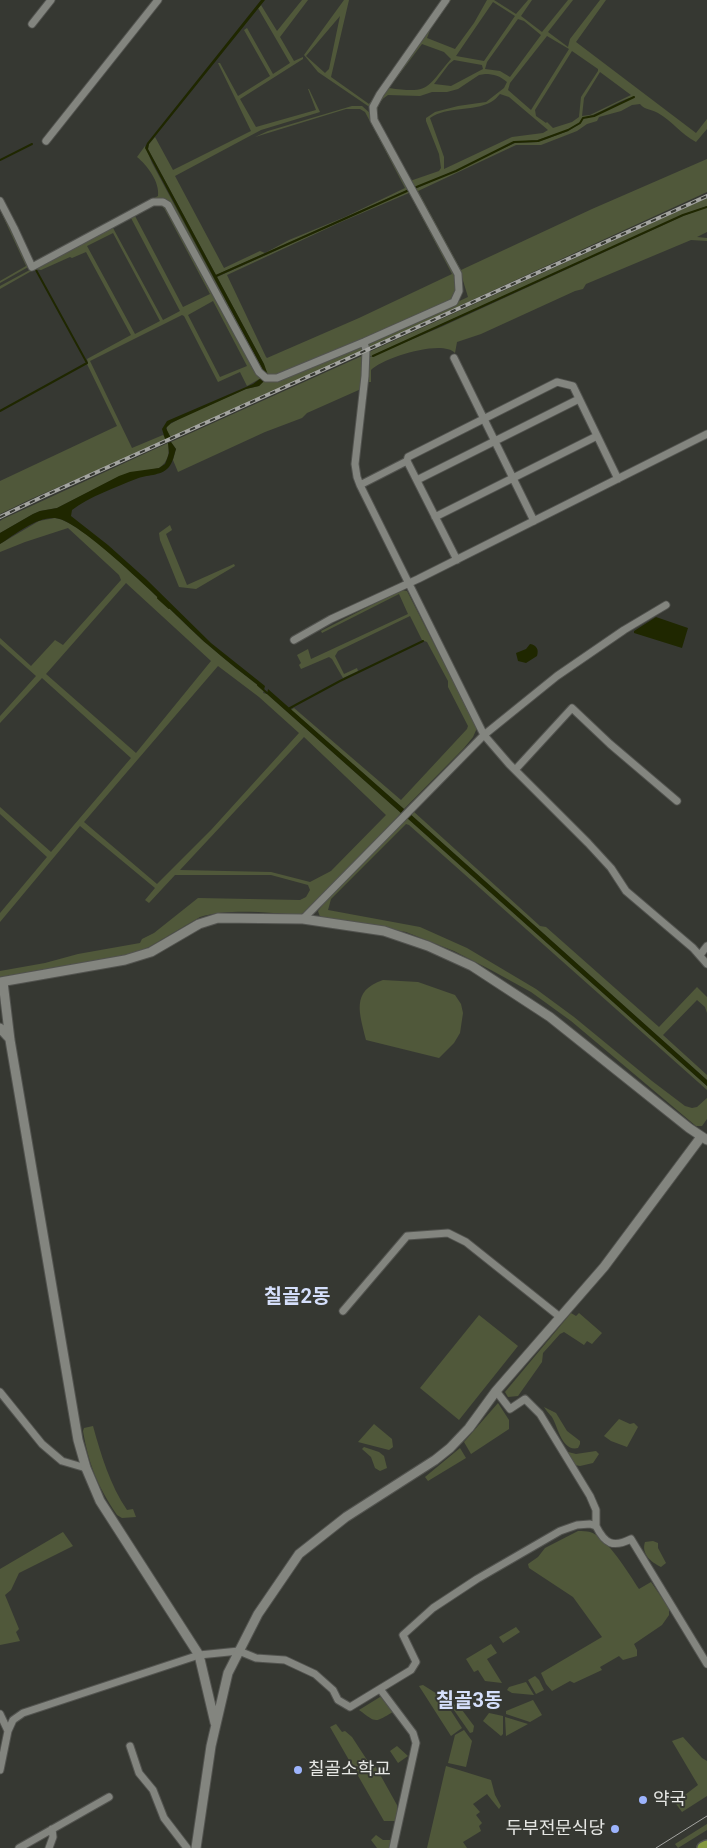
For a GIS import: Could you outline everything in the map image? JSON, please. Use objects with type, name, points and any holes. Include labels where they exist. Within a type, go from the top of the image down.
[{"type":"highway","points":[[703,1848],[707,1846]]},
{"type":"street","points":[[32,24],[51,0]]},
{"type":"street","points":[[46,141],[158,0]]},
{"type":"street","points":[[0,201],[32,267],[153,202],[163,202],[168,205],[259,372],[266,378],[277,378],[454,302],[459,291],[458,274],[384,138],[373,114],[373,107],[380,94],[446,0]]},
{"type":"street","points":[[364,342],[366,350],[365,376],[355,471],[360,485],[484,735],[515,770],[611,868],[626,891],[700,955],[707,964]]},
{"type":"street","points":[[454,358],[534,521]]},
{"type":"street","points":[[360,485],[407,461],[408,457],[557,382],[572,386],[618,479]]},
{"type":"street","points":[[416,480],[579,399]]},
{"type":"street","points":[[294,640],[331,619],[457,560],[707,434]]},
{"type":"street","points":[[435,517],[597,436]]},
{"type":"street","points":[[407,461],[457,560]]},
{"type":"street","points":[[304,919],[484,735],[557,676],[666,604]]},
{"type":"street","points":[[515,770],[572,708],[610,744],[677,801]]},
{"type":"street","points":[[196,1848],[211,1746],[216,1726],[228,1673],[258,1614],[299,1554],[346,1518],[439,1457],[469,1428],[496,1391],[604,1267],[705,1136],[550,1017],[472,966],[428,946],[384,931],[304,919],[218,918],[198,924],[151,952],[126,960],[1,982],[78,1440],[86,1468],[100,1502],[199,1655],[216,1726]]},
{"type":"street","points":[[700,955],[707,946]]},
{"type":"street","points":[[0,1028],[10,1040]]},
{"type":"street","points":[[343,1311],[407,1236],[448,1233],[466,1242],[560,1318]]},
{"type":"street","points":[[496,1391],[510,1409],[525,1399],[540,1414],[590,1496],[596,1510],[596,1526],[602,1538],[611,1544],[622,1543],[631,1539],[707,1664]]},
{"type":"street","points":[[0,1392],[42,1444],[62,1461],[86,1468]]},
{"type":"street","points":[[0,1770],[8,1731],[13,1720],[23,1713],[199,1655],[239,1651],[256,1658],[285,1660],[315,1674],[333,1690],[338,1700],[350,1707],[411,1670],[416,1662],[403,1635],[433,1608],[477,1579],[560,1531],[577,1525],[590,1524],[596,1526]]},
{"type":"street","points":[[380,1689],[413,1733],[416,1743],[393,1848]]},
{"type":"street","points":[[0,1714],[8,1731]]},
{"type":"street","points":[[130,1746],[139,1773],[153,1790],[164,1818],[187,1848]]},
{"type":"street","points":[[19,1848],[109,1797]]},
{"type":"street","points":[[49,1848],[53,1837],[52,1829]]},
{"type":"shaded area","points":[[261,0],[265,0],[149,144],[148,149],[264,364],[268,375],[265,374],[145,148],[147,143]]},
{"type":"shaded area","points":[[302,0],[308,0],[280,37],[294,61],[303,57],[303,59],[240,99],[256,127],[316,110],[308,89],[320,112],[261,130],[175,176],[224,268],[260,251],[265,253],[289,240],[345,217],[405,188],[365,112],[360,109],[346,109],[255,137],[268,131],[352,106],[362,106],[371,114],[409,189],[216,275],[148,149],[149,144],[155,137],[173,170],[251,131],[218,63],[220,63],[238,96],[270,76],[244,30],[247,28],[273,74],[290,63],[258,8],[261,5],[277,31]]},
{"type":"shaded area","points":[[344,0],[349,0],[331,77],[369,104],[406,53],[371,105],[368,106],[318,72],[304,55]],"holes":[[[340,16],[329,69],[325,73],[306,56]]]},
{"type":"shaded area","points":[[448,0],[451,0],[430,30],[427,38],[455,49],[474,23],[487,0],[494,0],[516,14],[528,0],[532,0],[521,16],[542,32],[568,0],[573,0],[548,32],[568,47],[570,39],[600,0],[606,0],[576,42],[696,133],[707,119],[707,129],[696,142],[658,113],[640,104],[632,105],[621,111],[599,117],[597,121],[587,124],[577,131],[541,145],[516,145],[418,191],[461,270],[592,209],[707,159],[707,192],[368,348],[368,344],[468,297],[461,274],[415,189],[515,143],[538,142],[568,131],[580,124],[583,118],[568,130],[538,140],[514,142],[415,188],[412,187],[377,122],[375,106]],"holes":[[[493,2],[515,16],[484,61],[456,56]],[[518,19],[524,21],[541,35],[510,77],[500,71],[485,69],[487,62]],[[547,36],[569,49],[531,110],[508,90],[510,83]],[[422,44],[444,52],[451,59],[426,87],[402,90],[389,88]],[[572,51],[598,69],[581,97],[579,117],[572,122],[553,128],[536,116],[535,110]],[[454,60],[482,65],[483,69],[451,86],[434,84]],[[600,72],[631,95],[590,115],[582,116],[584,98]],[[479,75],[494,75],[507,82],[504,88],[486,102],[435,112],[426,118],[439,154],[441,168],[439,171],[410,181],[379,120],[377,111],[381,101],[388,95],[420,96],[432,92],[447,92],[458,89]],[[500,94],[509,97],[548,130],[543,133],[512,137],[444,169],[444,157],[430,118],[444,112],[476,107],[492,101]],[[634,97],[594,116],[583,118],[621,101]]]},
{"type":"shaded area","points":[[145,146],[152,163],[265,374],[264,364],[217,277],[410,190],[455,275],[457,289],[455,298],[375,335],[279,374],[264,375],[164,199],[157,199],[35,264],[32,263],[158,196],[157,185],[152,174],[137,157]],"holes":[[[409,193],[452,274],[359,318],[267,358],[227,275]]]},
{"type":"shaded area","points":[[707,198],[707,206],[683,215],[369,357],[369,352]]},
{"type":"shaded area","points":[[154,203],[165,204],[261,378],[247,386],[240,372],[218,382],[182,315],[90,361],[132,448],[163,435],[167,440],[0,514],[0,481],[117,426],[87,364],[87,359],[131,335],[86,252],[41,270],[35,269],[0,289],[0,286]],"holes":[[[159,205],[164,208],[210,294],[183,307],[135,216]],[[131,218],[180,311],[163,320],[113,228]],[[113,233],[160,321],[135,334],[87,246]],[[213,301],[247,366],[220,377],[188,315]]]},
{"type":"shaded area","points":[[0,204],[30,266],[0,283],[0,281],[26,266],[0,210]]},
{"type":"shaded area","points":[[707,207],[707,232],[697,237],[707,238],[707,241],[691,240],[586,284],[583,289],[481,334],[457,342],[455,353],[448,349],[426,349],[387,360],[371,370],[371,382],[368,382],[368,358],[441,327],[683,216]]},
{"type":"shaded area","points":[[362,346],[365,350],[171,438],[167,432],[167,426],[184,416],[246,389],[259,386],[264,381],[274,381]]},
{"type":"shaded area","points":[[364,355],[361,389],[307,413],[302,418],[265,432],[178,472],[173,460],[176,449],[171,442]]},
{"type":"shaded area","points":[[261,378],[264,381],[259,386],[246,389],[171,423],[166,428],[171,438],[165,439],[162,429],[167,421],[253,384]]},
{"type":"shaded area","points":[[171,442],[176,449],[172,463],[165,470],[158,474],[136,479],[94,497],[72,510],[71,516],[108,545],[146,579],[211,643],[265,686],[264,690],[207,644],[132,573],[87,535],[68,523],[55,518],[41,520],[26,527],[0,544],[0,533],[33,514],[57,508],[119,476],[130,472],[159,468],[165,464],[169,453],[168,443]]},
{"type":"shaded area","points":[[168,443],[168,457],[159,468],[120,476],[57,508],[33,514],[0,533],[0,521],[3,519]]},
{"type":"shaded area","points":[[55,518],[70,524],[110,553],[207,644],[264,690],[263,693],[267,694],[401,813],[305,913],[301,915],[263,912],[212,914],[200,917],[149,947],[131,954],[0,977],[0,971],[140,943],[142,939],[154,933],[198,898],[300,900],[306,897],[310,890],[308,885],[271,875],[175,875],[149,903],[145,900],[155,888],[80,826],[0,922],[0,913],[47,857],[0,814],[0,807],[51,852],[131,758],[42,678],[0,723],[0,716],[36,676],[0,644],[0,638],[31,666],[55,640],[63,645],[121,580],[119,575],[68,528],[0,552],[0,544],[39,521]],"holes":[[[126,583],[211,661],[136,753],[46,674]],[[218,666],[259,697],[299,733],[211,830],[157,884],[84,822]],[[304,737],[386,815],[331,871],[310,882],[271,872],[180,870]]]},
{"type":"shaded area","points":[[170,525],[172,530],[166,534],[187,585],[234,564],[235,566],[196,589],[179,587],[160,540],[159,533]]},
{"type":"shaded area","points":[[401,590],[407,591],[477,728],[473,737],[464,748],[404,809],[291,710],[294,708],[401,800],[467,729],[468,726],[448,687],[448,681],[427,642],[422,640],[410,616],[338,651],[335,656],[344,674],[357,668],[358,671],[343,678],[329,657],[301,669],[299,665],[301,663],[297,655],[308,649],[311,659],[408,614],[399,594],[322,633],[321,631]]},
{"type":"shaded area","points":[[656,617],[688,628],[682,648],[634,633],[634,631]]},
{"type":"shaded area","points":[[530,644],[537,648],[537,656],[526,663],[518,661],[516,653],[526,649]]},
{"type":"shaded area","points":[[268,689],[404,809],[401,813],[267,694]]},
{"type":"shaded area","points":[[413,811],[540,926],[546,927],[659,1027],[697,987],[707,997],[707,1013],[705,1007],[697,1000],[663,1035],[707,1075],[707,1080],[409,813]]},
{"type":"shaded area","points":[[409,813],[707,1080],[707,1086],[406,817]]},
{"type":"shaded area","points":[[406,817],[707,1086],[707,1090],[409,825],[406,824],[331,899],[328,910],[420,927],[467,948],[536,989],[685,1106],[697,1107],[707,1098],[707,1119],[702,1126],[696,1126],[571,1021],[531,992],[491,970],[454,951],[406,932],[320,917],[318,911],[327,899]]},
{"type":"shaded area","points":[[383,980],[418,982],[455,995],[461,1004],[463,1013],[460,1033],[454,1043],[439,1058],[366,1040],[361,1021],[360,1004],[366,990]]},
{"type":"shaded area","points":[[571,1313],[576,1316],[579,1313],[602,1333],[592,1344],[587,1341],[584,1345],[564,1332],[560,1334],[543,1353],[542,1362],[518,1396],[508,1397],[505,1392]]},
{"type":"shaded area","points":[[479,1315],[518,1346],[459,1420],[420,1388]]},
{"type":"shaded area","points":[[498,1403],[509,1420],[509,1429],[471,1454],[464,1442]]},
{"type":"shaded area","points":[[544,1407],[556,1413],[567,1431],[580,1441],[578,1448],[573,1448],[564,1443],[552,1417]]},
{"type":"shaded area","points":[[619,1419],[630,1424],[634,1423],[638,1427],[627,1447],[604,1436]]},
{"type":"shaded area","points":[[374,1424],[392,1439],[393,1447],[389,1450],[358,1442]]},
{"type":"shaded area","points":[[93,1426],[111,1480],[127,1510],[133,1509],[136,1517],[122,1518],[117,1515],[99,1484],[91,1465],[83,1431],[84,1428]]},
{"type":"shaded area","points":[[364,1447],[379,1452],[384,1456],[387,1468],[380,1471],[375,1468],[371,1457],[362,1449]]},
{"type":"shaded area","points":[[460,1448],[466,1458],[428,1481],[425,1477]]},
{"type":"shaded area","points":[[564,1451],[576,1454],[596,1451],[599,1454],[593,1463],[580,1466],[575,1465]]},
{"type":"shaded area","points":[[578,1531],[586,1531],[597,1535],[617,1557],[639,1589],[651,1582],[669,1608],[669,1615],[662,1625],[634,1644],[637,1656],[623,1660],[619,1656],[600,1667],[602,1670],[574,1683],[570,1681],[552,1691],[541,1673],[602,1637],[573,1597],[529,1568],[528,1564],[538,1557],[545,1548]]},
{"type":"shaded area","points":[[63,1532],[73,1546],[19,1573],[11,1590],[5,1595],[19,1629],[16,1632],[20,1641],[0,1645],[0,1569]]},
{"type":"shaded area","points":[[653,1541],[658,1543],[658,1548],[666,1563],[661,1567],[650,1560],[644,1550],[645,1542]]},
{"type":"shaded area","points":[[516,1627],[520,1632],[503,1643],[499,1637]]},
{"type":"shaded area","points":[[491,1644],[497,1653],[487,1659],[502,1683],[485,1681],[478,1670],[474,1672],[466,1659]]},
{"type":"shaded area","points":[[535,1676],[544,1690],[536,1694],[528,1680]]},
{"type":"shaded area","points":[[526,1682],[534,1695],[512,1693],[507,1690],[509,1687]]},
{"type":"shaded area","points":[[423,1685],[442,1697],[462,1728],[451,1736],[419,1686]]},
{"type":"shaded area","points":[[380,1697],[384,1698],[393,1712],[376,1720],[359,1710]]},
{"type":"shaded area","points":[[533,1700],[542,1715],[530,1722],[506,1714],[506,1711]]},
{"type":"shaded area","points":[[449,1703],[459,1706],[474,1726],[473,1732],[470,1733]]},
{"type":"shaded area","points":[[489,1713],[503,1716],[503,1734],[501,1736],[483,1721]]},
{"type":"shaded area","points":[[505,1717],[528,1724],[506,1736]]},
{"type":"shaded area","points":[[336,1724],[342,1732],[345,1731],[352,1737],[369,1763],[373,1762],[397,1805],[397,1821],[384,1821],[330,1727]]},
{"type":"shaded area","points":[[464,1730],[472,1741],[466,1767],[448,1763],[455,1735]]},
{"type":"shaded area","points":[[683,1737],[707,1761],[707,1796],[682,1812],[676,1804],[677,1801],[698,1785],[672,1741]]},
{"type":"shaded area","points":[[397,1746],[408,1756],[398,1763],[390,1751]]},
{"type":"shaded area","points":[[446,1766],[491,1780],[495,1795],[501,1806],[499,1809],[487,1794],[473,1804],[480,1812],[476,1815],[482,1823],[479,1826],[481,1831],[463,1842],[467,1848],[427,1848]]},
{"type":"shaded area","points":[[707,1824],[707,1830],[678,1848],[675,1844]]},
{"type":"shaded area","points":[[376,1835],[383,1840],[392,1840],[390,1848],[377,1848],[371,1840]]},
{"type":"waterway","points":[[414,188],[456,171],[514,142],[538,141],[568,130],[580,123],[583,118],[594,116],[634,97]]},
{"type":"waterway","points":[[0,160],[32,144]]},
{"type":"waterway","points":[[216,276],[407,191]]},
{"type":"waterway","points":[[373,356],[683,215],[707,207]]},
{"type":"waterway","points":[[0,411],[87,363],[36,270]]},
{"type":"waterway","points":[[158,598],[169,608]]},
{"type":"waterway","points":[[290,708],[340,681],[423,641]]},
{"type":"waterway","points":[[258,685],[267,693]]},
{"type":"tram line","points":[[656,1848],[707,1816]]},
{"type":"railway","points":[[0,517],[707,196]]},
{"type":"place","name":"칠골소학교","points":[[298,1770]]},
{"type":"place","name":"약국","points":[[643,1800]]},
{"type":"place","name":"두부전문식당","points":[[615,1829]]},
{"type":"district","name":"칠골2동","points":[[297,1298]]},
{"type":"district","name":"칠골3동","points":[[469,1702]]}]
